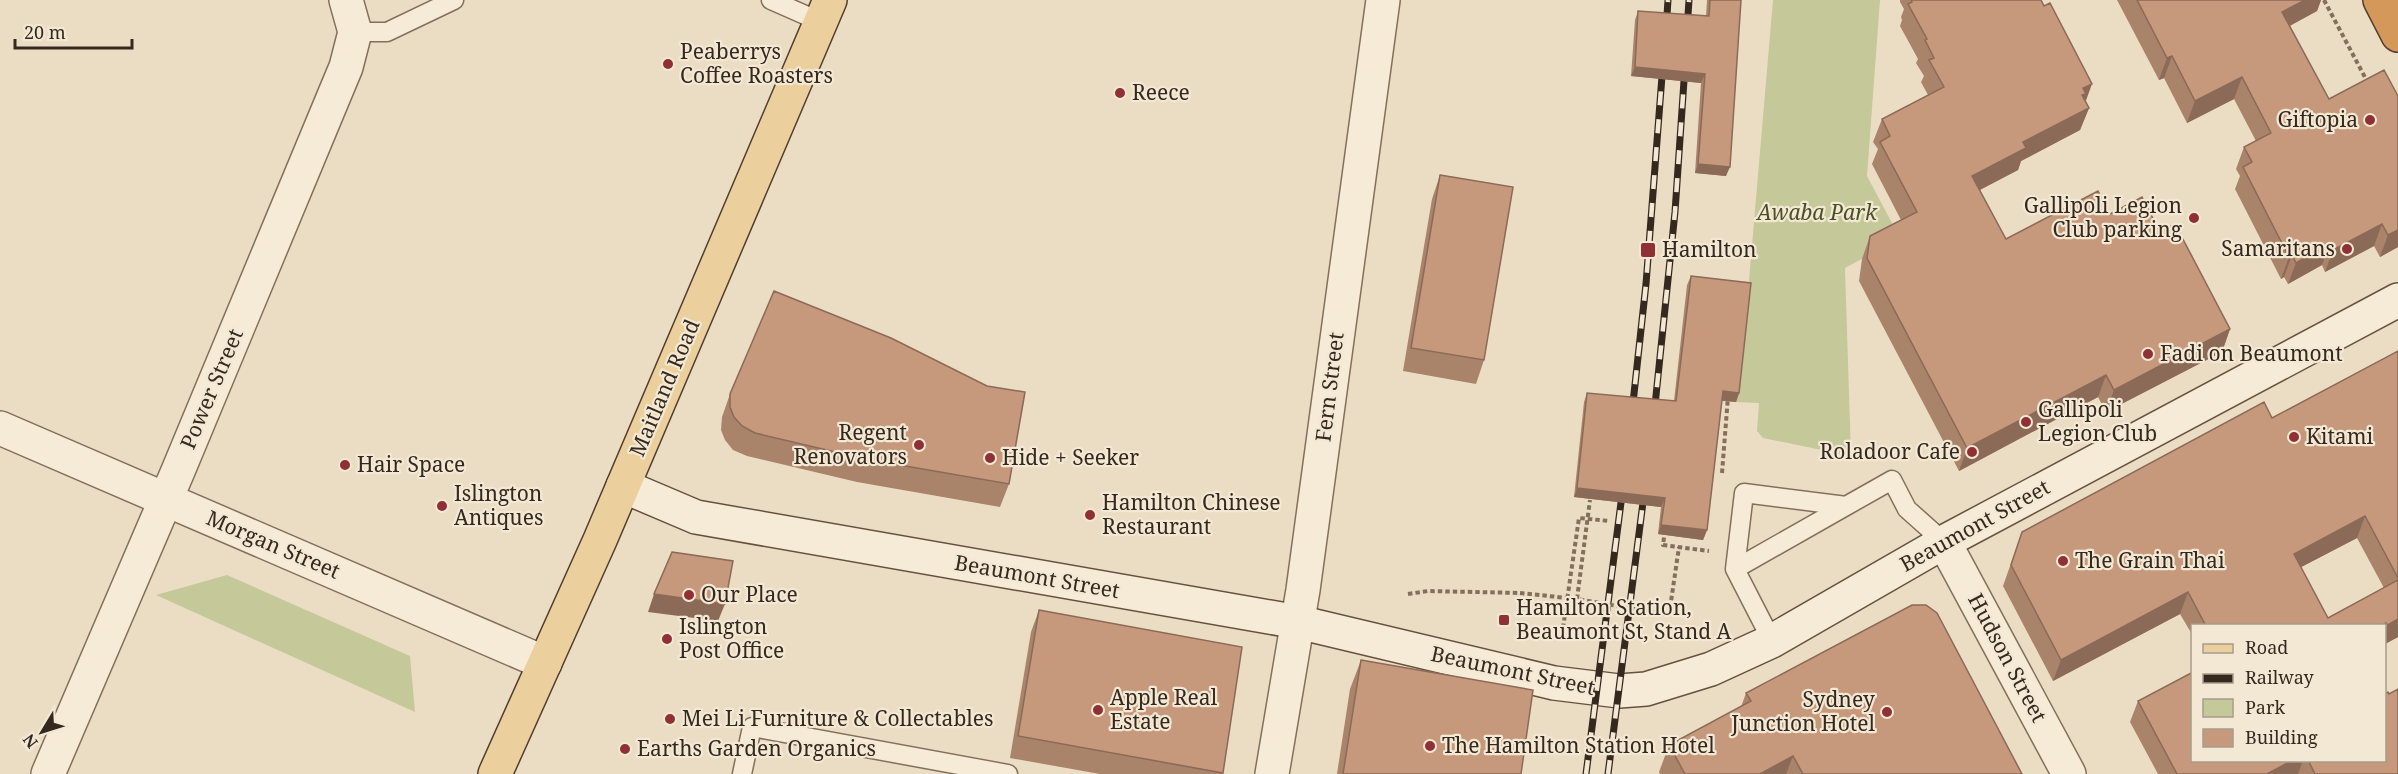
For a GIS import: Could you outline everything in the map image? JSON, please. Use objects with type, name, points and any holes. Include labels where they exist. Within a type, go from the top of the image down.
[{"type":"highway","points":[[2380,0],[2398,35]]},
{"type":"main road","name":"Maitland Road","points":[[495,774],[623,486],[826,11]]},
{"type":"street","points":[[346,0],[355,32]]},
{"type":"street","name":"Fern Street","points":[[1272,774],[1298,622],[1383,0]]},
{"type":"street","name":"Power Street","points":[[48,774],[166,499],[346,67],[355,32]]},
{"type":"street","name":"Beaumont Street","points":[[623,486],[696,517],[1298,622],[1554,683],[1619,691],[1646,689],[1711,669],[1772,641],[1944,542],[2398,300]]},
{"type":"street","name":"Morgan Street","points":[[0,428],[545,663]]},
{"type":"street","name":"Hudson Street","points":[[1944,542],[2069,774]]},
{"type":"lane","points":[[355,32],[387,32],[454,0]]},
{"type":"lane","points":[[771,0],[826,11]]},
{"type":"lane","points":[[1735,569],[1892,480],[1907,509],[1944,542]]},
{"type":"lane","points":[[1772,641],[1735,569],[1744,493],[1846,506]]},
{"type":"lane","points":[[742,774],[752,727],[1008,774]]},
{"type":"path","points":[[2324,0],[2372,89]]},
{"type":"path","points":[[1721,481],[1728,391]]},
{"type":"path","points":[[1577,599],[1590,500]]},
{"type":"path","points":[[1563,628],[1579,518],[1609,521]]},
{"type":"path","points":[[1666,521],[1664,545],[1719,552]]},
{"type":"path","points":[[1407,594],[1428,591],[1520,593],[1577,599],[1669,615],[1680,548]]},
{"type":"green space","name":"Awaba Park","points":[[1773,0],[1880,0],[1867,176],[1900,238],[1845,268],[1851,456],[1763,438],[1757,431],[1759,403],[1736,402],[1748,292]]},
{"type":"green space","points":[[227,575],[410,656],[415,712],[156,595]]},
{"type":"building","points":[[1710,0],[1741,0],[1730,167],[1698,164],[1705,74],[1635,67],[1638,11],[1709,16]]},
{"type":"building","points":[[1911,0],[2041,0],[2044,6],[2050,3],[2092,84],[2083,88],[2086,94],[2082,95],[2089,108],[2023,142],[2026,148],[1972,176],[2006,239],[2098,191],[2110,214],[2142,197],[2160,232],[2175,224],[2230,329],[2114,390],[2106,375],[1967,448],[1867,258],[1870,236],[1917,212],[1880,142],[1890,136],[1882,119],[1944,87],[1929,60],[1934,58],[1925,40],[1927,39],[1908,4],[1912,2]]},
{"type":"building","points":[[2137,0],[2305,0],[2282,12],[2329,99],[2384,70],[2398,96],[2398,230],[2388,235],[2382,224],[2333,250],[2330,244],[2296,263],[2292,255],[2289,257],[2243,167],[2252,162],[2244,147],[2271,133],[2242,77],[2195,101],[2172,56],[2167,58]]},
{"type":"building","points":[[1440,175],[1513,187],[1484,360],[1411,348]]},
{"type":"building","points":[[1691,276],[1751,283],[1739,393],[1723,391],[1707,530],[1661,525],[1665,498],[1577,488],[1587,393],[1676,401]]},
{"type":"building","points":[[774,291],[891,338],[987,386],[1025,392],[1009,484],[865,459],[755,433],[742,426],[734,417],[730,407],[730,394]]},
{"type":"building","points":[[2398,351],[2398,578],[2365,516],[2294,554],[2328,618],[2398,580],[2398,619],[2388,625],[2386,623],[2205,624],[2188,592],[2061,660],[2011,565],[2022,532],[2264,402],[2272,418]]},
{"type":"building","points":[[672,552],[733,561],[725,604],[654,594]]},
{"type":"building","points":[[1912,605],[1926,605],[1937,613],[2022,774],[1803,774],[1793,756],[1760,774],[1685,774],[1669,745],[1751,701],[1746,693]]},
{"type":"building","points":[[1039,610],[1242,647],[1223,773],[1018,736]]},
{"type":"building","name":"The Hamilton Station Hotel","points":[[1361,660],[1533,690],[1521,774],[1343,774]]},
{"type":"building","points":[[2191,673],[2191,762],[2289,762],[2267,774],[2177,774],[2138,701]]},
{"type":"building","points":[[2398,689],[2398,774],[2315,774],[2309,762],[2386,762],[2386,693]]},
{"type":"railway","points":[[1666,30],[1668,0]]},
{"type":"railway","points":[[1687,30],[1689,0]]},
{"type":"railway","points":[[1632,412],[1646,284],[1663,63]]},
{"type":"railway","points":[[1654,415],[1675,212],[1685,66]]},
{"type":"railway","points":[[1586,774],[1623,487]]},
{"type":"railway","points":[[1608,774],[1645,487]]},
{"type":"place","name":"Peaberrys Coffee Roasters","points":[[668,64]]},
{"type":"place","name":"Reece","points":[[1120,93]]},
{"type":"place","name":"Giftopia","points":[[2370,120]]},
{"type":"place","name":"Gallipoli Legion Club parking","points":[[2194,218]]},
{"type":"place","name":"Samaritans","points":[[2347,249]]},
{"type":"place","name":"Hamilton","points":[[1648,250]]},
{"type":"place","name":"Fadi on Beaumont","points":[[2148,354]]},
{"type":"place","name":"Gallipoli Legion Club","points":[[2026,422]]},
{"type":"place","name":"Kitami","points":[[2294,437]]},
{"type":"place","name":"Regent Renovators","points":[[919,445]]},
{"type":"place","name":"Roladoor Cafe","points":[[1972,452]]},
{"type":"place","name":"Hide + Seeker","points":[[990,458]]},
{"type":"place","name":"Hair Space","points":[[345,465]]},
{"type":"place","name":"Islington Antiques","points":[[442,506]]},
{"type":"place","name":"Hamilton Chinese Restaurant","points":[[1090,515]]},
{"type":"place","name":"The Grain Thai","points":[[2063,561]]},
{"type":"place","name":"Our Place","points":[[689,595]]},
{"type":"place","name":"Hamilton Station, Beaumont St, Stand A","points":[[1504,620]]},
{"type":"place","name":"Islington Post Office","points":[[667,639]]},
{"type":"place","name":"Apple Real Estate","points":[[1098,710]]},
{"type":"place","name":"Sydney Junction Hotel","points":[[1887,712]]},
{"type":"place","name":"Mei Li Furniture & Collectables","points":[[670,719]]},
{"type":"place","name":"The Hamilton Station Hotel","points":[[1430,746]]},
{"type":"place","name":"Earths Garden Organics","points":[[625,749]]}]
